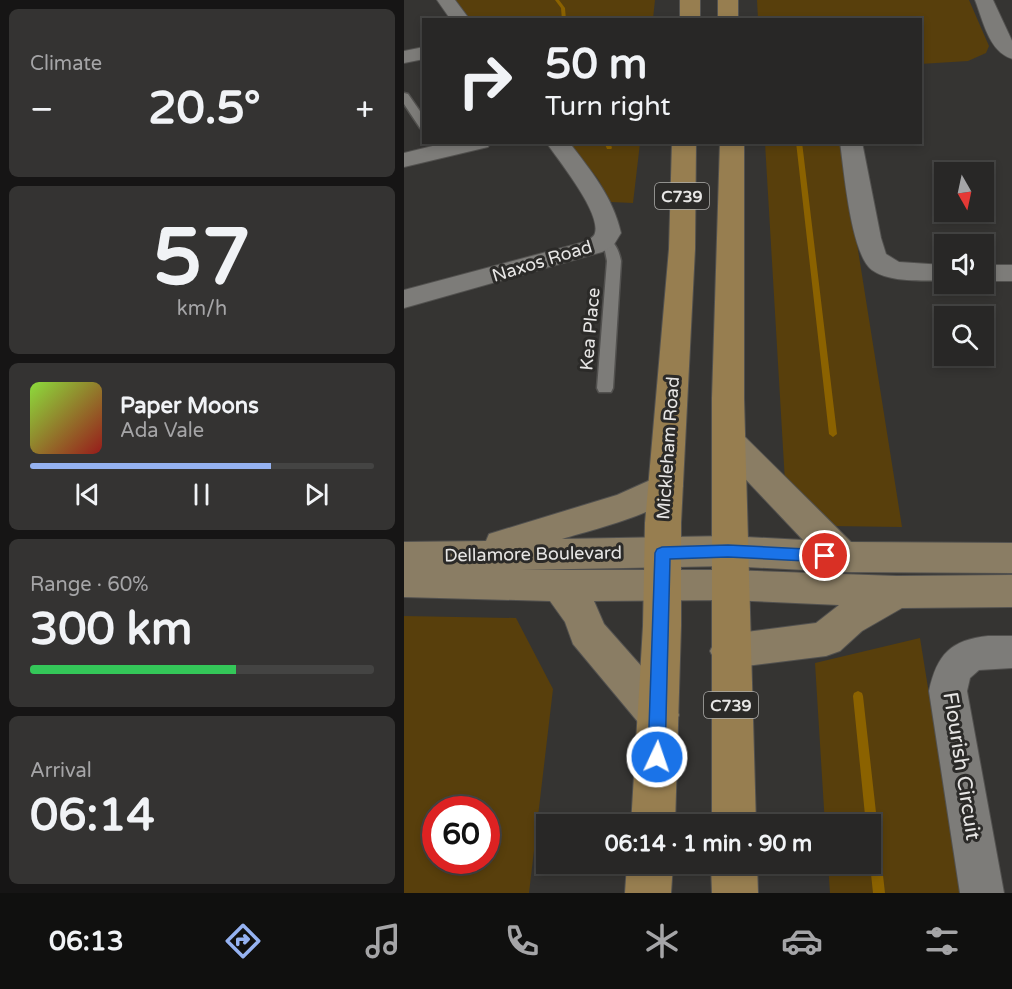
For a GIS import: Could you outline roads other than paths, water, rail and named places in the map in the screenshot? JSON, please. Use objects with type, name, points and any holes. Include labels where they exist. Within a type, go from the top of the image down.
[{"type":"main road","points":[[690,0],[690,18]]},
{"type":"main road","points":[[728,0],[728,18]]},
{"type":"main road","name":"Mickleham Road","points":[[654,814],[666,486],[682,249],[684,144]]},
{"type":"main road","name":"C739","points":[[732,144],[728,248],[730,292],[728,568],[734,814]]},
{"type":"main road","points":[[648,893],[649,874]]},
{"type":"main road","points":[[734,874],[735,893]]},
{"type":"street","points":[[446,0],[460,18]]},
{"type":"street","points":[[984,0],[1008,49]]},
{"type":"street","points":[[404,57],[422,53]]},
{"type":"street","points":[[404,160],[437,147],[463,144]]},
{"type":"street","name":"Naxos Road","points":[[404,299],[593,247],[604,241],[608,232],[600,204],[592,189],[558,144]]},
{"type":"street","points":[[851,144],[868,238],[874,257],[882,265],[896,270],[934,272]]},
{"type":"street","points":[[994,273],[1013,273]]},
{"type":"street","points":[[728,440],[842,557]]},
{"type":"street","points":[[468,554],[628,505],[666,486]]},
{"type":"street","name":"Dellamore Boulevard","points":[[404,557],[468,554],[662,569]]},
{"type":"street","points":[[662,569],[728,568],[842,557],[1013,558]]},
{"type":"street","points":[[728,568],[897,592],[1013,591]]},
{"type":"street","name":"Dellamore Boulevard","points":[[404,582],[560,586],[662,569]]},
{"type":"street","points":[[560,586],[583,616],[587,632],[659,715]]},
{"type":"street","points":[[730,651],[826,639],[848,619],[897,592]]},
{"type":"street","name":"Flourish Circuit","points":[[982,893],[948,692],[950,674],[958,662],[971,655],[1013,652]]},
{"type":"lane","points":[[404,96],[422,123]]},
{"type":"lane","name":"Kea Place","points":[[604,241],[612,250],[614,261],[605,388]]},
{"type":"waterway","points":[[557,0],[563,8],[564,18]]},
{"type":"waterway","points":[[608,144],[609,148]]},
{"type":"waterway","points":[[799,144],[833,434]]},
{"type":"waterway","points":[[858,696],[879,893]]}]
